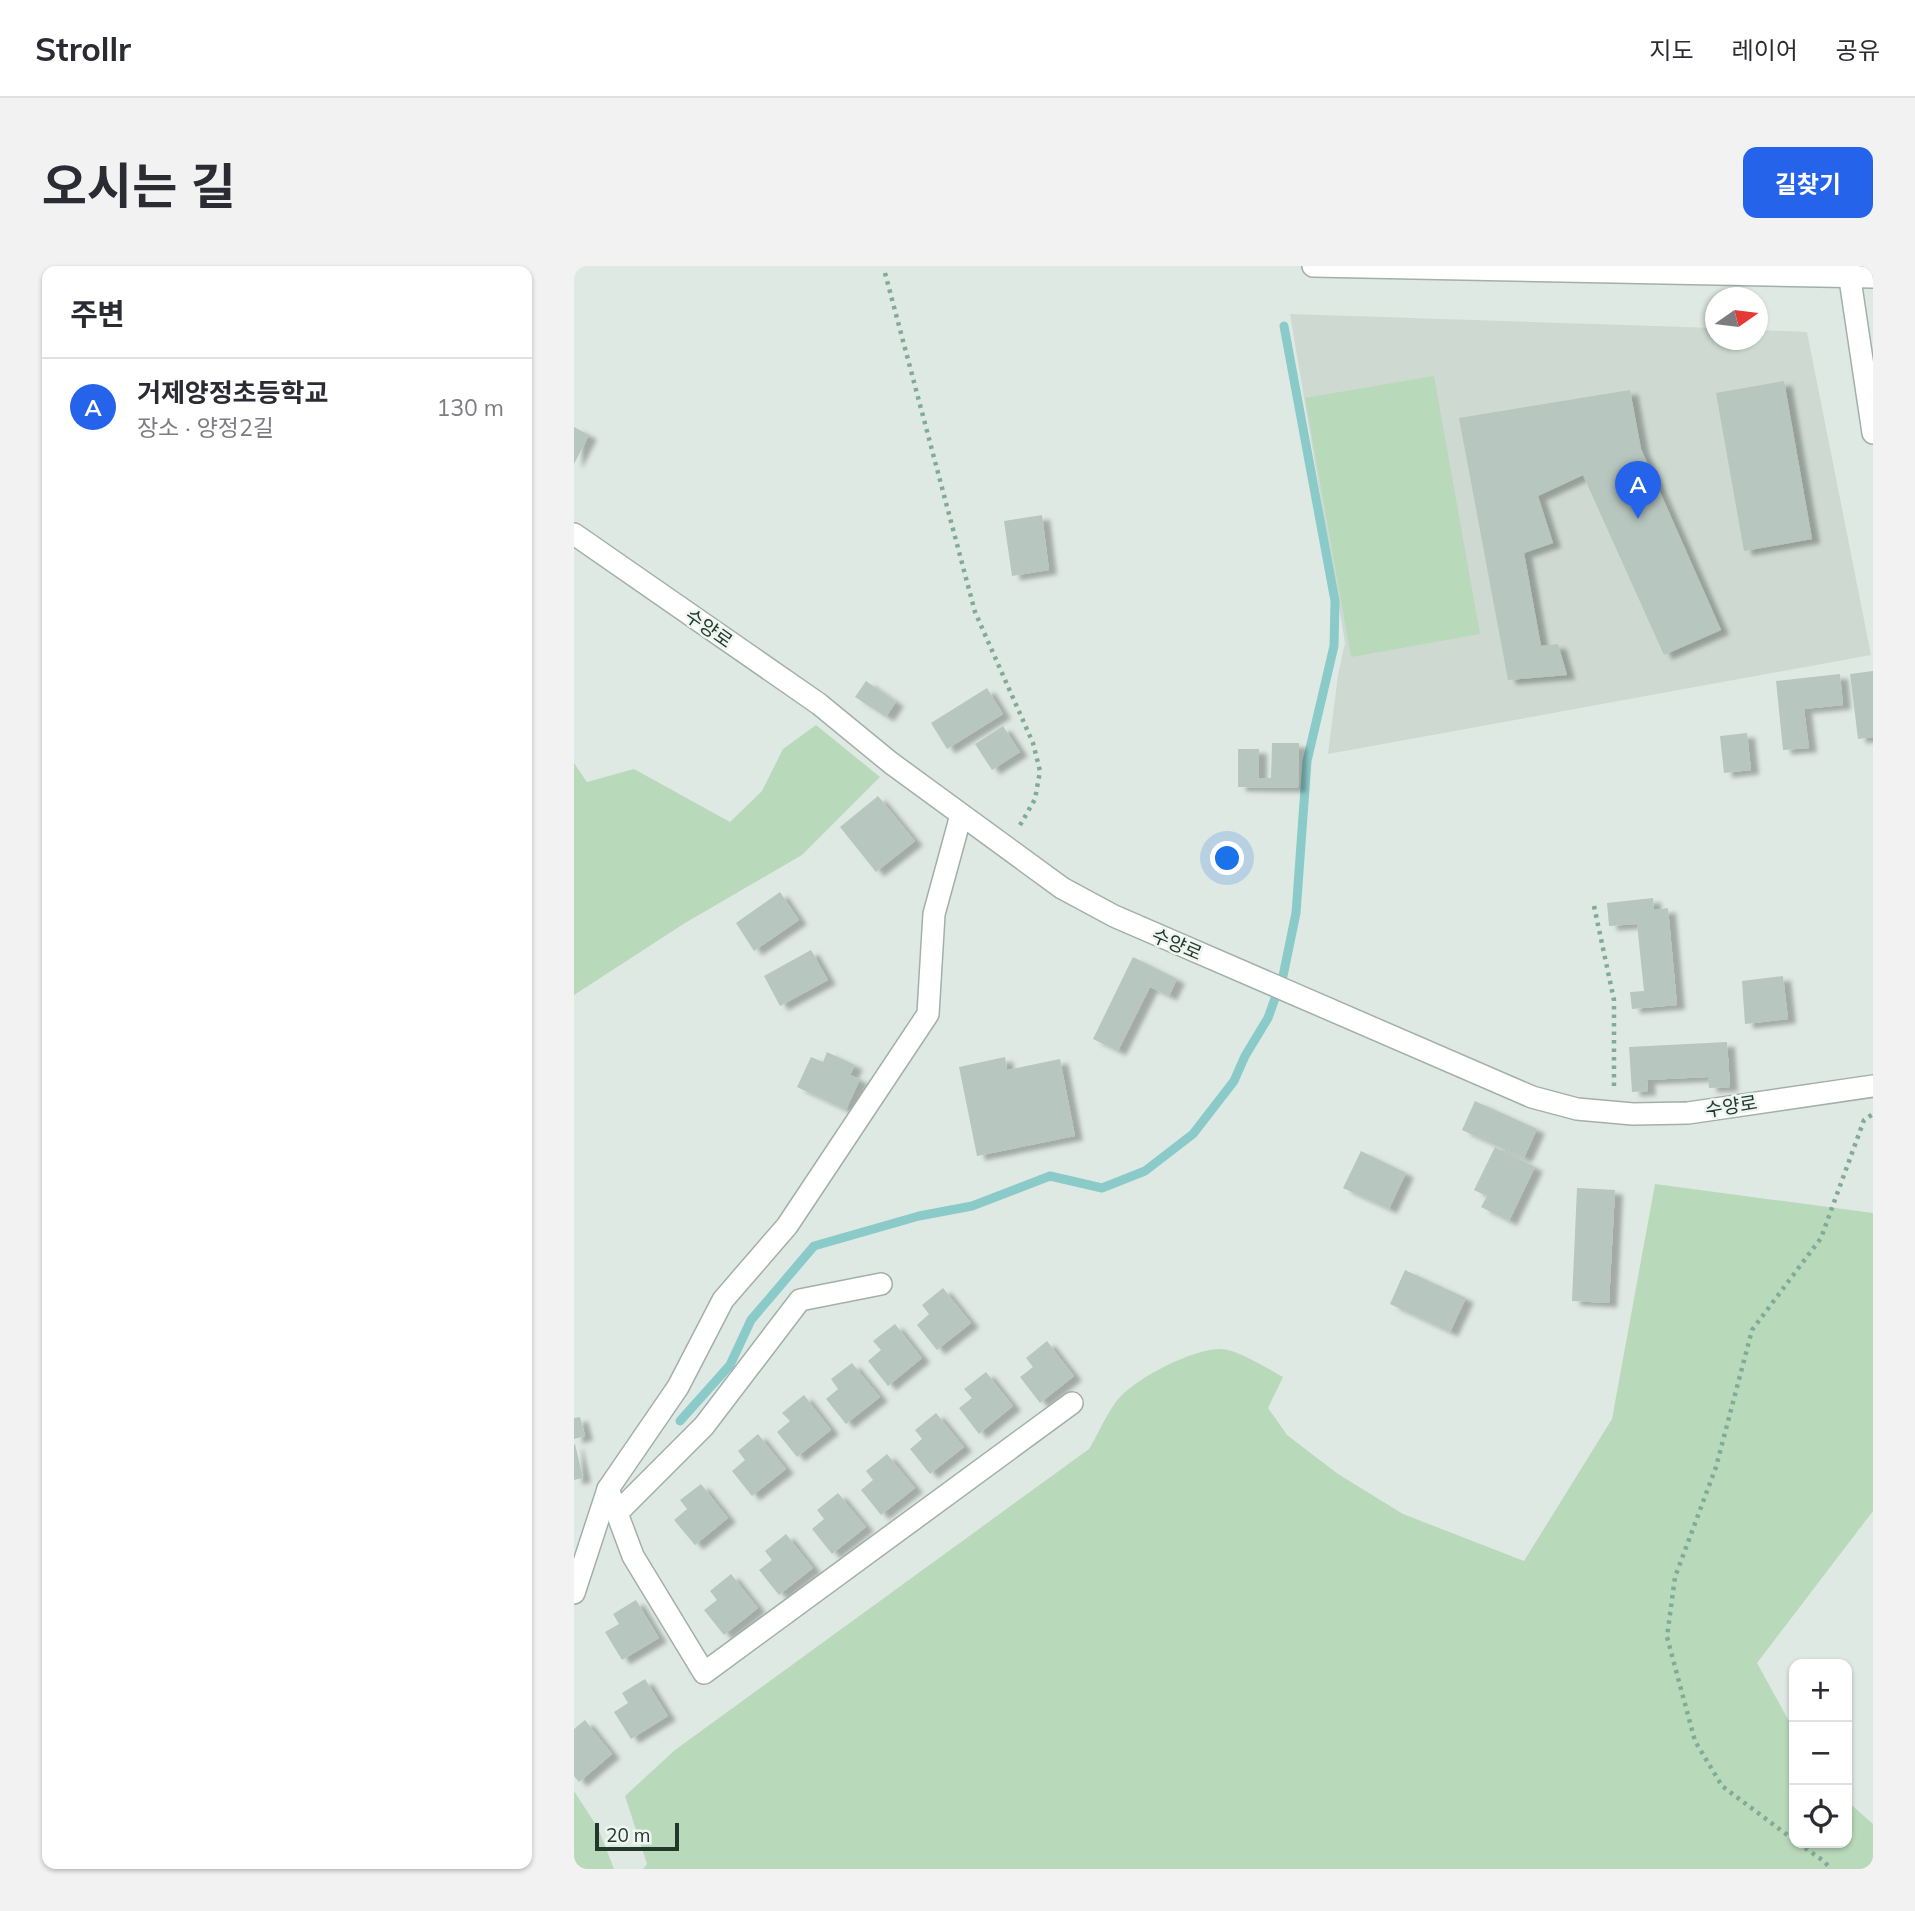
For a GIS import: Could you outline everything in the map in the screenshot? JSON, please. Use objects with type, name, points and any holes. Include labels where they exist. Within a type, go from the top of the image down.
[{"type":"street","points":[[1313,266],[1849,272],[1873,277]]},
{"type":"street","points":[[1849,272],[1873,433]]},
{"type":"street","name":"수양로","points":[[574,534],[819,704],[891,763],[1062,888],[1114,916],[1532,1097],[1577,1109],[1615,1113],[1688,1113],[1873,1086]]},
{"type":"street","points":[[574,1593],[608,1489],[678,1387],[723,1300],[787,1226],[928,1014],[934,914],[961,815]]},
{"type":"street","points":[[617,1513],[704,1426],[800,1300],[881,1284]]},
{"type":"street","points":[[608,1489],[633,1556],[704,1673],[1072,1403]]},
{"type":"path","points":[[885,273],[975,612],[1033,743],[1040,771],[1035,799],[1023,822],[1004,847]]},
{"type":"path","points":[[1594,906],[1614,1000],[1615,1113]]},
{"type":"path","points":[[1789,1836],[1722,1786],[1695,1741],[1667,1637],[1675,1577],[1716,1466],[1752,1330],[1821,1238],[1864,1120],[1873,1114]]},
{"type":"path","points":[[1805,1848],[1830,1869]]},
{"type":"shaded area","points":[[1290,314],[1705,328],[1705,350],[1768,350],[1768,330],[1807,332],[1871,655],[1328,754],[1345,643]]},
{"type":"green space","points":[[1434,376],[1480,634],[1351,657],[1305,398]]},
{"type":"green space","points":[[816,725],[880,777],[802,855],[685,923],[574,995],[574,763],[587,782],[634,769],[730,822],[762,791],[783,749]]},
{"type":"green space","points":[[1655,1184],[1873,1213],[1873,1511],[1757,1663],[1789,1721],[1789,1848],[1852,1848],[1852,1805],[1873,1824],[1873,1869],[643,1869],[647,1864],[625,1796],[675,1750],[1089,1449],[1119,1398],[1139,1382],[1180,1359],[1207,1351],[1226,1350],[1283,1377],[1268,1408],[1287,1435],[1338,1474],[1403,1514],[1524,1561],[1612,1419]]},
{"type":"green space","points":[[574,1791],[598,1828],[614,1869],[574,1869]]},
{"type":"building","points":[[1784,381],[1812,539],[1744,551],[1716,393]]},
{"type":"building","points":[[1630,390],[1641,449],[1721,630],[1664,655],[1583,475],[1538,496],[1553,543],[1524,553],[1541,646],[1558,644],[1567,675],[1508,680],[1459,418]]},
{"type":"building","points":[[574,427],[589,435],[574,464]]},
{"type":"building","points":[[1042,515],[1049,570],[1012,576],[1004,521]]},
{"type":"building","points":[[1873,671],[1873,737],[1858,739],[1850,674]]},
{"type":"building","points":[[1840,674],[1843,705],[1804,709],[1809,748],[1783,750],[1776,681]]},
{"type":"building","points":[[866,681],[896,702],[886,717],[855,697]]},
{"type":"building","points":[[987,688],[1003,714],[947,749],[931,723]]},
{"type":"building","points":[[1003,726],[1020,752],[992,770],[975,744]]},
{"type":"building","points":[[1747,733],[1751,770],[1724,773],[1720,736]]},
{"type":"building","points":[[1272,743],[1299,743],[1298,788],[1238,787],[1238,749],[1259,749],[1259,778],[1271,778]]},
{"type":"building","points":[[878,796],[915,841],[876,872],[840,827]]},
{"type":"building","points":[[780,892],[799,920],[754,951],[736,923]]},
{"type":"building","points":[[1653,898],[1654,910],[1668,908],[1677,1005],[1632,1009],[1630,992],[1644,991],[1637,924],[1609,926],[1607,903]]},
{"type":"building","points":[[811,950],[828,980],[780,1006],[764,976]]},
{"type":"building","points":[[1133,957],[1177,979],[1169,996],[1150,987],[1118,1051],[1093,1039]]},
{"type":"building","points":[[1783,976],[1788,1019],[1745,1024],[1742,981]]},
{"type":"building","points":[[1727,1042],[1730,1087],[1709,1088],[1708,1077],[1647,1080],[1648,1091],[1632,1092],[1629,1047]]},
{"type":"building","points":[[827,1052],[855,1065],[850,1075],[860,1079],[846,1110],[797,1087],[811,1057],[823,1062]]},
{"type":"building","points":[[1005,1057],[1007,1070],[1060,1059],[1075,1136],[977,1156],[959,1067]]},
{"type":"building","points":[[1475,1101],[1537,1129],[1524,1158],[1462,1130]]},
{"type":"building","points":[[1495,1147],[1535,1167],[1509,1221],[1481,1207],[1487,1196],[1474,1190]]},
{"type":"building","points":[[1361,1151],[1406,1173],[1389,1209],[1343,1188]]},
{"type":"building","points":[[1577,1188],[1615,1190],[1609,1303],[1572,1301]]},
{"type":"building","points":[[1405,1270],[1466,1298],[1450,1332],[1390,1304]]},
{"type":"building","points":[[943,1288],[971,1323],[937,1350],[917,1325],[929,1314],[922,1305]]},
{"type":"building","points":[[895,1324],[922,1358],[888,1386],[868,1361],[881,1350],[873,1341]]},
{"type":"building","points":[[1047,1341],[1074,1376],[1040,1403],[1020,1377],[1033,1367],[1026,1358]]},
{"type":"building","points":[[852,1363],[880,1397],[846,1424],[826,1399],[838,1389],[831,1379]]},
{"type":"building","points":[[986,1372],[1013,1406],[979,1434],[959,1408],[972,1398],[964,1389]]},
{"type":"building","points":[[804,1395],[831,1430],[797,1457],[777,1432],[790,1421],[782,1413]]},
{"type":"building","points":[[936,1413],[964,1447],[930,1474],[910,1449],[922,1439],[915,1430]]},
{"type":"building","points":[[580,1417],[585,1436],[574,1439],[574,1418]]},
{"type":"building","points":[[758,1434],[786,1469],[752,1496],[732,1471],[745,1460],[738,1451]]},
{"type":"building","points":[[574,1445],[583,1478],[574,1480]]},
{"type":"building","points":[[887,1454],[915,1488],[881,1515],[861,1490],[873,1480],[866,1471]]},
{"type":"building","points":[[701,1484],[728,1518],[695,1545],[674,1520],[687,1509],[680,1500]]},
{"type":"building","points":[[838,1493],[866,1527],[832,1554],[812,1529],[824,1519],[817,1510]]},
{"type":"building","points":[[786,1534],[813,1568],[779,1595],[759,1570],[772,1560],[765,1551]]},
{"type":"building","points":[[731,1574],[758,1608],[724,1635],[704,1610],[717,1600],[710,1591]]},
{"type":"building","points":[[636,1600],[659,1638],[622,1660],[605,1632],[619,1624],[613,1614]]},
{"type":"building","points":[[645,1679],[668,1716],[631,1739],[614,1712],[628,1703],[622,1693]]},
{"type":"building","points":[[585,1720],[612,1754],[579,1782],[574,1776],[574,1729]]},
{"type":"waterway","points":[[680,1421],[730,1365],[751,1320],[814,1246],[919,1216],[972,1206],[1050,1176],[1102,1188],[1145,1171],[1193,1134],[1234,1081],[1245,1056],[1268,1018],[1283,976],[1296,913],[1307,761],[1334,646],[1335,601],[1284,326]]},
{"type":"place","name":"거제양정초등학교","points":[[1638,519]]}]
